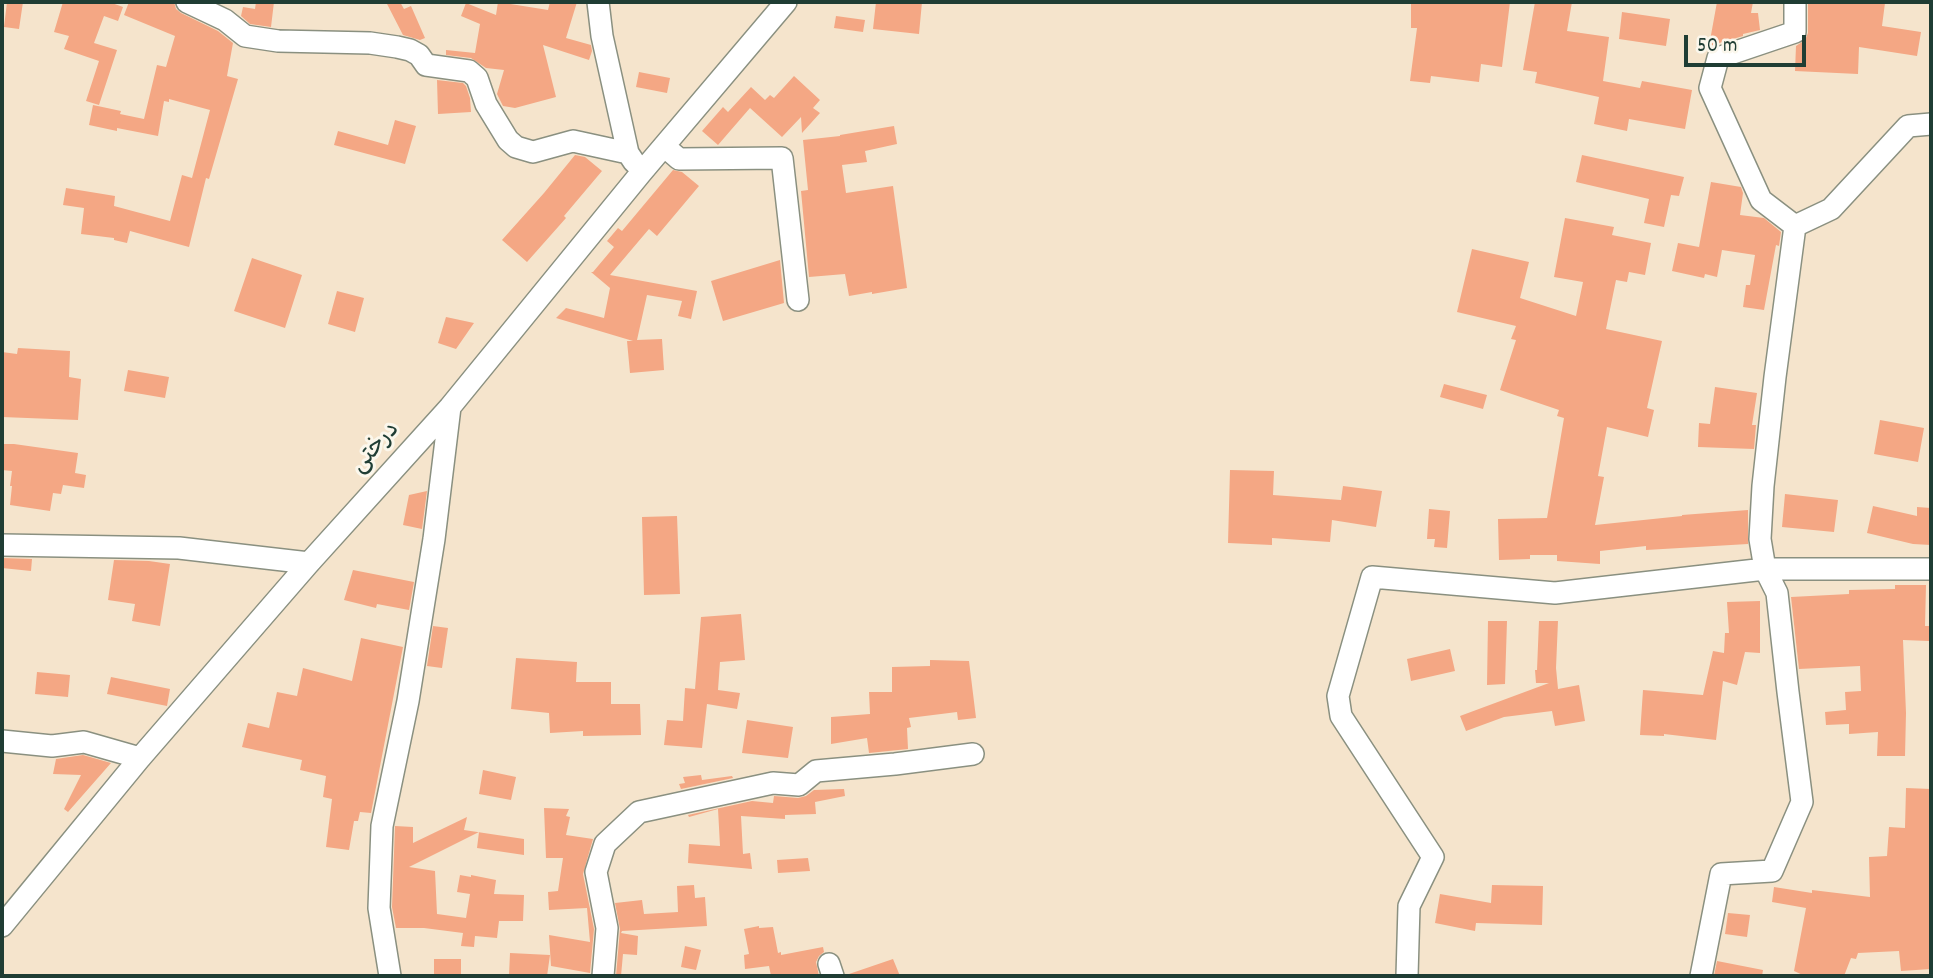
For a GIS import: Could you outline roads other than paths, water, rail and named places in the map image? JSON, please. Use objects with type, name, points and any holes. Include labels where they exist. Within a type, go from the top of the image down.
[{"type":"street","points":[[187,2],[225,20],[245,36],[278,41],[370,43],[397,47],[419,55],[426,65],[469,71],[477,78],[486,104],[508,140],[516,147],[533,152],[573,141],[628,153]]},
{"type":"street","points":[[598,2],[602,36],[628,153],[641,173]]},
{"type":"street","name":"درختی","points":[[2,926],[141,758],[309,563],[450,407],[641,173],[786,2]]},
{"type":"street","points":[[1795,2],[1795,32],[1718,58],[1710,88],[1761,200],[1795,226]]},
{"type":"street","points":[[1795,226],[1830,209],[1908,126],[1931,124]]},
{"type":"street","points":[[664,146],[679,159],[782,158],[798,300]]},
{"type":"street","points":[[1701,976],[1721,874],[1772,871],[1802,802],[1777,593],[1765,569],[1759,540],[1763,486],[1795,226]]},
{"type":"street","points":[[390,976],[379,908],[382,826],[408,701],[434,539],[450,407]]},
{"type":"street","points":[[2,545],[180,548],[309,563]]},
{"type":"street","points":[[1407,976],[1409,906],[1433,857],[1341,716],[1338,696],[1372,577],[1555,593],[1765,569],[1931,569]]},
{"type":"street","points":[[2,741],[52,746],[84,743],[141,758]]},
{"type":"street","points":[[603,976],[607,928],[596,872],[605,845],[639,812],[773,783],[799,785],[816,771],[973,754]]}]
